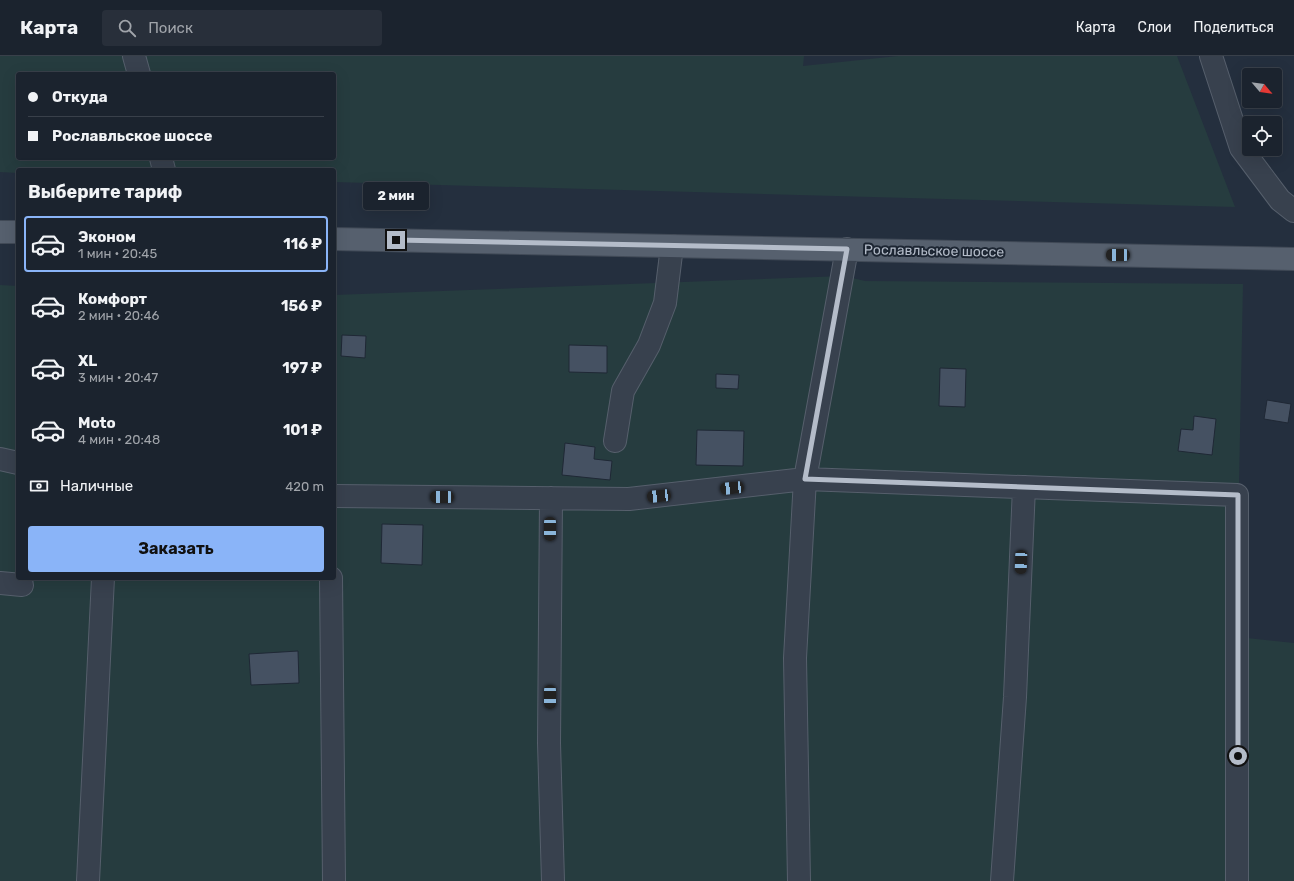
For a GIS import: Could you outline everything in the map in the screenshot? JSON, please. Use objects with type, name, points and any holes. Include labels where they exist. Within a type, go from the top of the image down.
[{"type":"main road","points":[[0,232],[16,232]]},
{"type":"main road","name":"Рославльское шоссе","points":[[336,239],[1294,259]]},
{"type":"lane","points":[[134,56],[138,72]]},
{"type":"lane","points":[[1211,56],[1241,148],[1280,200],[1294,211]]},
{"type":"lane","points":[[615,441],[623,391],[649,345],[665,303],[672,246]]},
{"type":"lane","points":[[799,881],[795,658],[805,479],[847,249]]},
{"type":"lane","points":[[0,459],[16,463]]},
{"type":"lane","points":[[336,496],[629,499],[805,479],[1238,495],[1237,881]]},
{"type":"lane","points":[[1002,881],[1015,697],[1024,487]]},
{"type":"lane","points":[[551,498],[549,743],[553,881]]},
{"type":"lane","points":[[88,881],[103,580]]},
{"type":"lane","points":[[331,580],[334,881]]},
{"type":"lane","points":[[0,583],[22,585]]},
{"type":"green space","points":[[0,56],[804,56],[803,66],[898,56],[1177,56],[1235,207],[336,182],[336,168],[16,168],[16,173],[0,172]]},
{"type":"green space","points":[[844,276],[865,281],[1243,284],[1239,483],[1229,636],[1294,643],[1294,881],[0,881],[0,285],[16,286],[16,580],[336,580],[336,295]]},
{"type":"building","points":[[342,335],[366,336],[365,358],[341,356]]},
{"type":"building","points":[[569,345],[607,346],[607,373],[569,372]]},
{"type":"building","points":[[940,368],[966,369],[965,407],[939,406]]},
{"type":"building","points":[[716,374],[739,375],[738,389],[716,388]]},
{"type":"building","points":[[1267,400],[1291,404],[1288,423],[1264,419]]},
{"type":"building","points":[[1194,416],[1216,419],[1212,455],[1178,451],[1181,429],[1193,430]]},
{"type":"building","points":[[697,430],[744,431],[743,466],[696,465]]},
{"type":"building","points":[[565,443],[595,447],[594,459],[612,461],[610,480],[562,475]]},
{"type":"building","points":[[382,524],[423,525],[422,565],[381,563]]},
{"type":"building","points":[[298,651],[299,683],[251,685],[249,654]]},
{"type":"route","points":[[396,240],[847,249],[805,479],[1238,495],[1238,756]]}]
